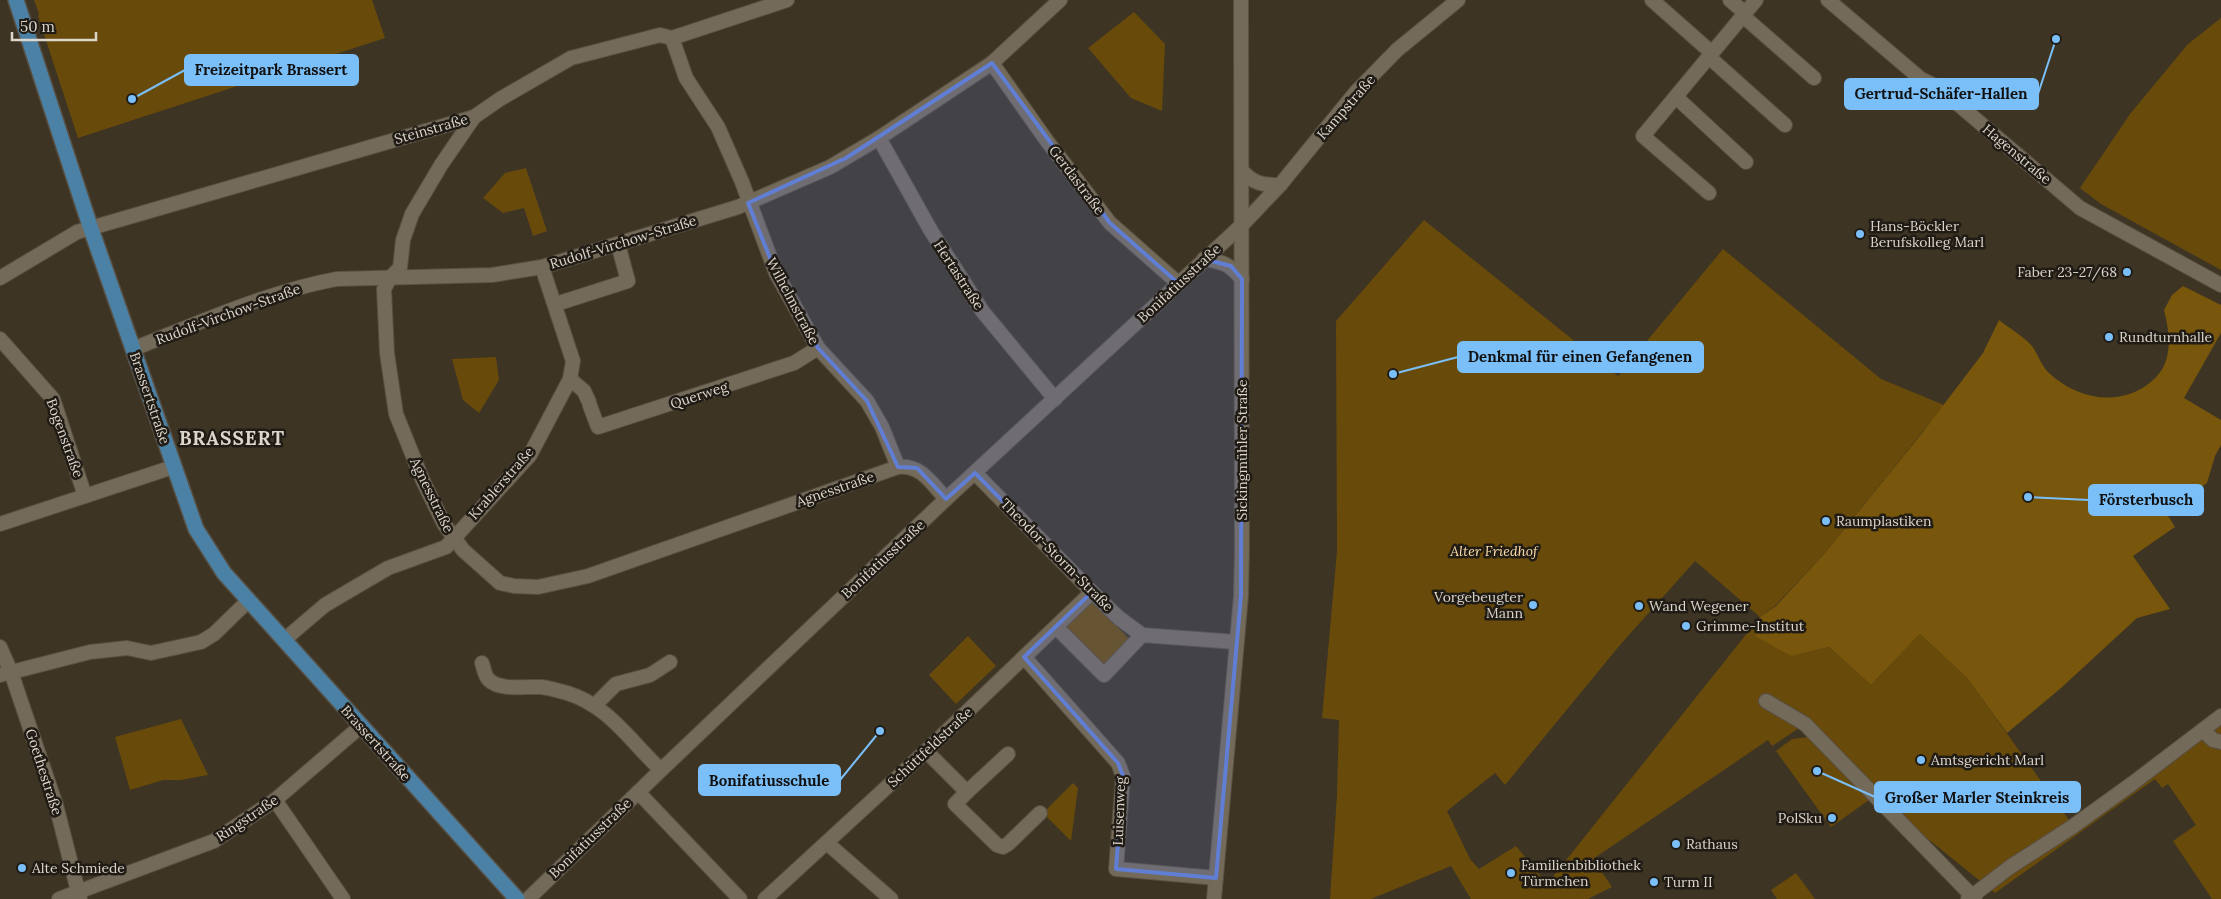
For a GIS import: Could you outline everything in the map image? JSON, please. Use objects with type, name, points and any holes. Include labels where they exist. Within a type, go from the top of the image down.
[{"type":"main road","name":"Brassertstraße","points":[[16,0],[92,229],[196,530],[224,573],[248,601],[516,899]]},
{"type":"street","name":"Steinstraße","points":[[92,229],[474,117],[500,99],[571,58],[660,34],[672,38],[787,0]]},
{"type":"street","name":"Rudolf-Virchow-Straße","points":[[133,349],[222,314],[313,283],[337,280],[492,275],[542,267],[748,202],[830,167],[879,138],[992,63],[1060,0]]},
{"type":"street","name":"Sickingmühler Straße","points":[[1214,899],[1242,550],[1243,224],[1241,0]]},
{"type":"street","name":"Kampstraße","points":[[1243,224],[1280,185],[1356,92],[1397,50],[1458,0]]},
{"type":"street","points":[[1652,0],[1785,124]]},
{"type":"street","points":[[1730,0],[1814,78]]},
{"type":"street","points":[[1709,193],[1643,136],[1756,0]]},
{"type":"street","name":"Hagenstraße","points":[[1828,0],[1921,79],[1939,88],[2080,208],[2221,285]]},
{"type":"street","name":"Wilhelmstraße","points":[[672,38],[686,78],[718,127],[742,182],[776,273],[818,348],[866,400],[882,427],[898,467]]},
{"type":"street","name":"Gerdastraße","points":[[992,63],[1047,141],[1110,223],[1178,283]]},
{"type":"street","points":[[1676,97],[1746,162]]},
{"type":"street","name":"Agnesstraße","points":[[474,117],[436,173],[417,206],[403,240],[400,268],[390,278],[384,289],[387,353],[396,414],[423,481],[453,537],[463,550],[500,583],[514,586],[538,587],[588,576],[898,467]]},
{"type":"street","name":"Hertastraße","points":[[879,138],[931,231],[983,312],[1056,399]]},
{"type":"street","points":[[1242,171],[1257,184],[1280,185]]},
{"type":"street","name":"Bonifatiusstraße","points":[[528,899],[946,499],[1243,224]]},
{"type":"street","points":[[0,278],[77,232],[92,229]]},
{"type":"street","points":[[556,304],[628,281],[618,244]]},
{"type":"street","points":[[1204,259],[1219,261],[1231,266],[1242,279]]},
{"type":"street","name":"Krablerstraße","points":[[284,640],[325,605],[356,586],[388,568],[446,547],[453,537],[530,455],[570,379],[573,361],[556,304],[542,267]]},
{"type":"street","name":"Bogenstraße","points":[[0,339],[53,399],[85,496]]},
{"type":"street","name":"Querweg","points":[[570,379],[584,391],[598,427],[794,364],[818,348]]},
{"type":"street","points":[[898,467],[908,466],[917,468],[946,499]]},
{"type":"street","points":[[0,524],[174,467]]},
{"type":"street","name":"Theodor-Storm-Straße","points":[[975,473],[1092,592],[1119,618],[1142,635]]},
{"type":"street","name":"Schüttfeldstraße","points":[[765,899],[926,751],[1092,592]]},
{"type":"street","points":[[5,674],[90,652],[127,648],[151,654],[201,642],[214,634],[248,601]]},
{"type":"street","points":[[1056,627],[1104,675],[1142,635],[1236,642]]},
{"type":"street","name":"Goethestraße","points":[[0,647],[5,674],[56,806],[80,896]]},
{"type":"street","name":"Luisenweg","points":[[1024,657],[1118,763],[1123,776],[1116,869],[1216,878]]},
{"type":"street","points":[[595,706],[616,684],[650,676],[670,662]]},
{"type":"street","points":[[482,663],[487,679],[492,683],[503,686],[544,687],[571,694],[595,706],[615,721],[661,770]]},
{"type":"street","points":[[1766,701],[1805,724],[1972,898],[2010,867],[2072,827],[2221,716]]},
{"type":"street","name":"Ringstraße","points":[[59,899],[80,896],[214,841],[275,800],[360,726]]},
{"type":"street","points":[[2203,730],[2213,740],[2221,742]]},
{"type":"street","points":[[926,751],[967,792]]},
{"type":"street","points":[[1008,754],[955,804],[997,845],[1003,847],[1040,814]]},
{"type":"street","points":[[638,792],[740,899]]},
{"type":"street","points":[[275,800],[343,899]]},
{"type":"street","points":[[827,842],[891,899]]},
{"type":"highlighted area","points":[[992,63],[1110,223],[1178,283],[1204,259],[1231,266],[1242,279],[1241,596],[1216,878],[1116,869],[1123,776],[1118,763],[1024,657],[1092,592],[975,473],[946,499],[917,468],[898,467],[867,401],[818,348],[776,273],[748,203],[846,158]]},
{"type":"green space","points":[[34,0],[372,0],[385,38],[78,138]]},
{"type":"green space","points":[[1134,12],[1165,44],[1162,111],[1131,98],[1088,48]]},
{"type":"green space","points":[[2221,18],[2221,270],[2101,204],[2080,188],[2130,114],[2188,44]]},
{"type":"green space","points":[[526,168],[547,231],[533,236],[524,208],[503,213],[483,198],[505,173]]},
{"type":"green space","name":"Alter Friedhof","points":[[1424,220],[1618,376],[1723,249],[1881,379],[1944,405],[1825,553],[1775,606],[1760,617],[1794,655],[1829,647],[1871,685],[1920,634],[1967,678],[2074,827],[2221,718],[2221,899],[2212,899],[2173,841],[2196,825],[2168,784],[2162,788],[2155,779],[1995,893],[1881,801],[1805,724],[1772,746],[1768,740],[1593,859],[1612,887],[1588,899],[1471,899],[1451,866],[1371,899],[1330,899],[1337,795],[1339,720],[1322,718],[1337,551],[1336,321]],"holes":[[[1695,561],[1760,617],[1547,884],[1516,846],[1479,869],[1470,859],[1447,811],[1495,773],[1505,785],[1620,645]]]},
{"type":"green space","points":[[496,357],[499,380],[479,413],[463,400],[452,359]]},
{"type":"green space","points":[[1092,600],[1130,640],[1103,666],[1065,626]]},
{"type":"green space","points":[[968,636],[996,666],[956,704],[929,675]]},
{"type":"green space","points":[[181,719],[208,775],[181,780],[163,780],[130,790],[115,737]]},
{"type":"green space","points":[[1808,737],[1869,800],[1831,827],[1776,751],[1792,739]]},
{"type":"green space","points":[[1073,783],[1078,788],[1071,841],[1043,813]]},
{"type":"green space","points":[[1796,873],[1815,899],[1777,899],[1771,890]]},
{"type":"shaded area","points":[[2183,286],[2221,305],[2221,333],[2184,398],[2221,420],[2221,445],[2215,456],[2207,483],[2165,511],[2175,527],[2133,556],[2170,609],[2137,618],[2061,688],[2007,733],[1967,678],[1920,634],[1871,685],[1829,647],[1791,656],[1755,636],[1760,617],[1776,606],[1825,553],[1922,433],[1983,353],[1999,320],[2032,346],[2043,366],[2060,382],[2085,394],[2099,397],[2127,395],[2140,390],[2152,381],[2164,366],[2169,338],[2164,310],[2172,295]]},
{"type":"place","name":"Gertrud-Schäfer-Hallen","points":[[2056,39]]},
{"type":"place","name":"Freizeitpark Brassert","points":[[132,99]]},
{"type":"place","name":"Hans-Böckler Berufskolleg Marl","points":[[1860,234]]},
{"type":"place","name":"Faber 23-27/68","points":[[2127,272]]},
{"type":"place","name":"Rundturnhalle","points":[[2109,337]]},
{"type":"place","name":"Denkmal für einen Gefangenen","points":[[1393,374]]},
{"type":"place","name":"Försterbusch","points":[[2028,497]]},
{"type":"place","name":"Raumplastiken","points":[[1826,521]]},
{"type":"place","name":"Vorgebeugter Mann","points":[[1533,605]]},
{"type":"place","name":"Wand Wegener","points":[[1639,606]]},
{"type":"place","name":"Grimme-Institut","points":[[1686,626]]},
{"type":"place","name":"Bonifatiusschule","points":[[880,731]]},
{"type":"place","name":"Amtsgericht Marl","points":[[1921,760]]},
{"type":"place","name":"Großer Marler Steinkreis","points":[[1817,771]]},
{"type":"place","name":"PolSku","points":[[1832,818]]},
{"type":"place","name":"Rathaus","points":[[1676,844]]},
{"type":"place","name":"Alte Schmiede","points":[[22,868]]},
{"type":"place","name":"Familienbibliothek Türmchen","points":[[1511,873]]},
{"type":"place","name":"Turm II","points":[[1654,882]]},
{"type":"district","name":"BRASSERT","points":[[232,438]]}]
